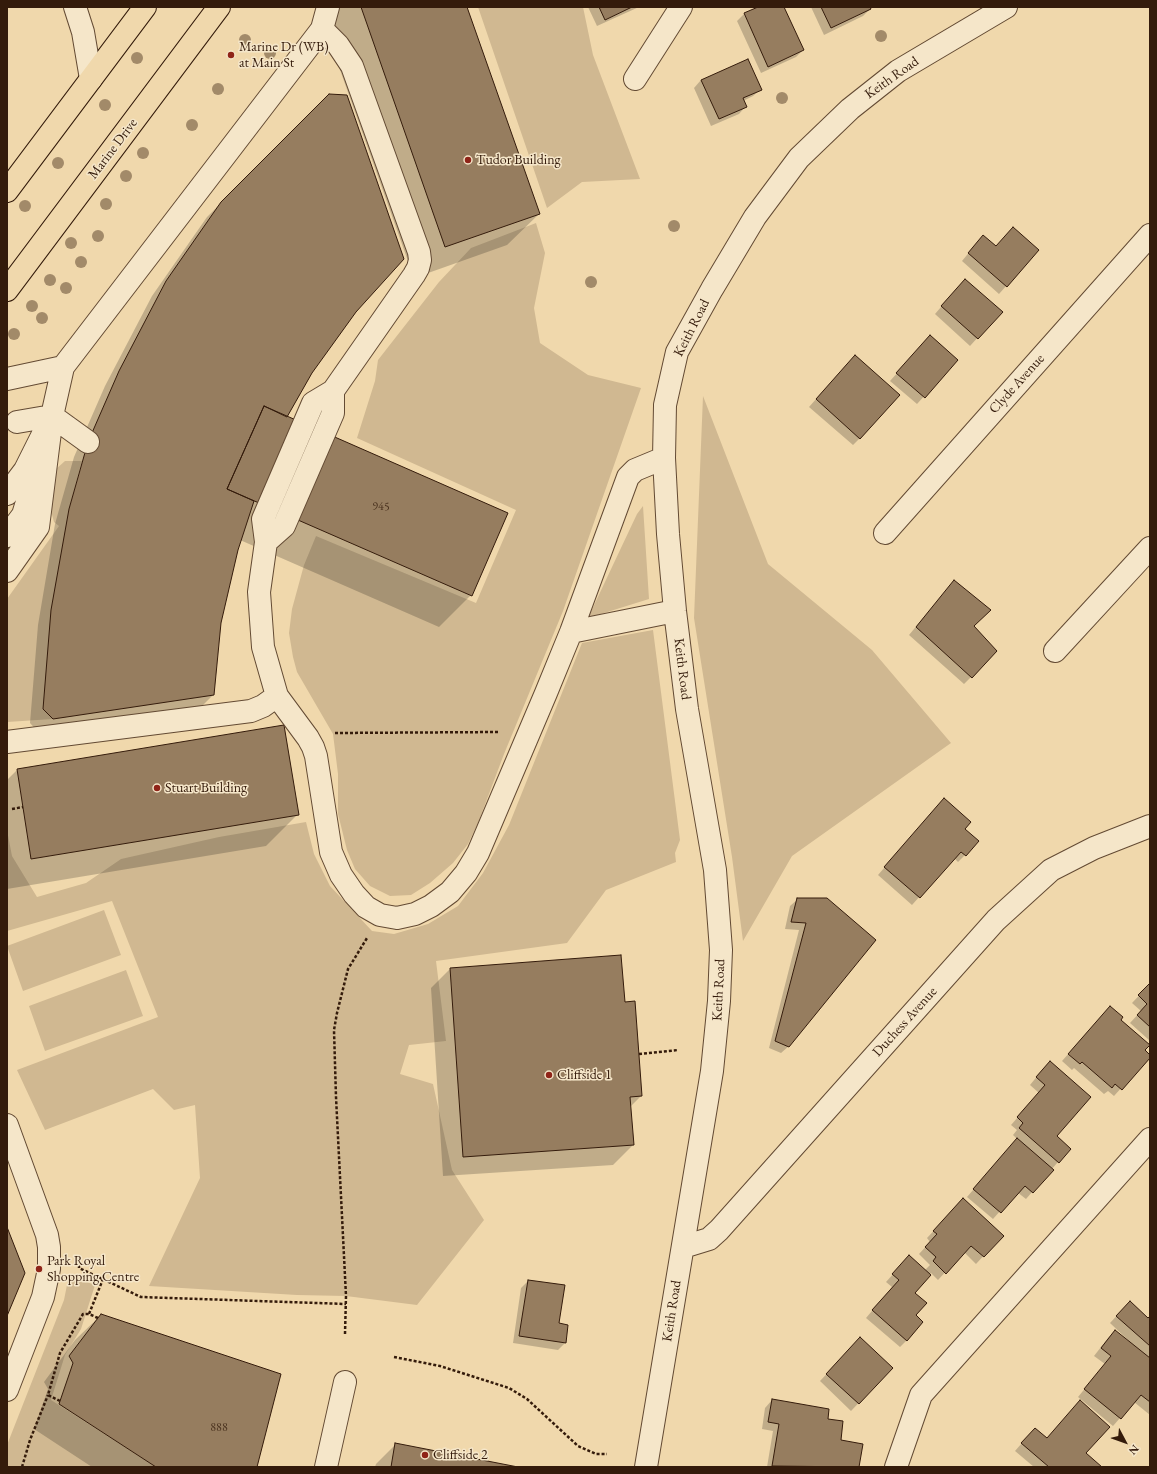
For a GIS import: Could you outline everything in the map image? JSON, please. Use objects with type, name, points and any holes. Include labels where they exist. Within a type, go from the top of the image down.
[{"type":"main road","points":[[7,191],[145,7]]},
{"type":"main road","name":"Marine Drive","points":[[7,290],[219,7]]},
{"type":"street","points":[[75,7],[82,32],[91,79]]},
{"type":"street","points":[[7,536],[23,514],[52,416],[63,367],[322,29],[328,7]]},
{"type":"street","points":[[635,78],[682,7]]},
{"type":"street","name":"Keith Road","points":[[646,1467],[712,1071],[719,1001],[721,950],[715,870],[687,709],[675,611],[668,534],[664,458],[665,404],[677,352],[712,289],[755,217],[799,158],[850,108],[898,71],[1006,7]]},
{"type":"street","points":[[322,29],[338,45],[352,66],[420,260],[414,275],[333,391],[333,413],[284,526],[266,542],[259,592],[263,647],[277,696],[313,747],[316,756],[332,852],[341,875],[354,894],[366,907],[380,915],[397,918],[415,914],[431,906],[450,892],[466,873],[478,853],[571,632],[628,477],[636,470],[664,458]]},
{"type":"street","name":"Clyde Avenue","points":[[885,533],[1150,235]]},
{"type":"street","points":[[7,379],[63,367]]},
{"type":"street","points":[[7,494],[25,470],[52,416]]},
{"type":"street","points":[[7,571],[38,527],[52,416]]},
{"type":"street","points":[[10,423],[52,416],[88,442]]},
{"type":"street","points":[[1055,651],[1150,548]]},
{"type":"street","points":[[571,632],[675,611]]},
{"type":"street","points":[[7,742],[251,711],[263,706],[277,696]]},
{"type":"street","name":"Duchess Avenue","points":[[683,1247],[709,1239],[719,1230],[996,920],[1051,870],[1094,848],[1150,826]]},
{"type":"street","points":[[7,1125],[47,1235],[49,1269],[43,1297],[7,1390]]},
{"type":"street","points":[[896,1467],[921,1395],[1150,1139]]},
{"type":"street","points":[[326,1467],[345,1382]]},
{"type":"path","points":[[329,733],[530,732]]},
{"type":"path","points":[[12,809],[23,807]]},
{"type":"path","points":[[345,1334],[346,1304],[334,1030],[348,969],[372,931],[380,915]]},
{"type":"path","points":[[638,1054],[678,1050]]},
{"type":"path","points":[[79,1260],[79,1268],[141,1297],[346,1304]]},
{"type":"path","points":[[89,1314],[103,1279]]},
{"type":"path","points":[[22,1467],[30,1440],[48,1395],[60,1353],[84,1314],[89,1314],[98,1318]]},
{"type":"path","points":[[394,1357],[440,1366],[509,1388],[527,1400],[578,1446],[596,1454],[607,1454]]},
{"type":"path","points":[[48,1395],[60,1401]]},
{"type":"shaded area","points":[[478,7],[583,7],[593,55],[640,179],[582,182],[547,208]]},
{"type":"shaded area","points":[[536,223],[545,253],[534,308],[540,343],[588,375],[641,388],[563,611],[504,754],[478,823],[468,844],[453,863],[430,883],[411,895],[390,896],[370,886],[355,869],[347,850],[338,814],[338,774],[333,734],[297,672],[289,633],[292,609],[304,565],[316,536],[476,603],[516,510],[357,438],[375,381],[378,360],[439,282],[471,248]]},
{"type":"shaded area","points":[[703,396],[768,564],[872,650],[951,743],[792,856],[743,941],[732,857],[694,618]]},
{"type":"shaded area","points":[[65,461],[82,461],[69,509],[43,709],[53,719],[7,722],[7,599],[59,526],[54,522],[47,496],[56,469]]},
{"type":"shaded area","points":[[643,506],[649,599],[588,618],[637,514]]},
{"type":"shaded area","points":[[653,630],[680,840],[675,853],[676,862],[606,890],[567,943],[436,961],[446,1041],[409,1045],[400,1074],[433,1084],[452,1170],[484,1220],[417,1305],[346,1296],[297,1295],[149,1286],[200,1178],[195,1105],[174,1110],[153,1089],[45,1130],[17,1070],[158,1017],[112,901],[7,931],[7,830],[12,856],[37,897],[86,883],[121,859],[219,837],[306,822],[314,854],[330,886],[372,931],[394,934],[428,924],[458,906],[483,873],[509,825],[582,643]]},
{"type":"shaded area","points":[[104,910],[121,955],[23,991],[7,946]]},
{"type":"shaded area","points":[[126,970],[143,1016],[45,1051],[29,1006]]},
{"type":"shaded area","points":[[69,1275],[95,1285],[81,1329],[65,1355],[51,1400],[156,1467],[7,1467],[7,1445],[64,1300]]},
{"type":"building","name":"Tudor Building","points":[[361,7],[467,7],[540,214],[445,247]]},
{"type":"building","points":[[599,7],[632,7],[605,20]]},
{"type":"building","points":[[758,7],[784,7],[804,50],[768,67],[744,13]]},
{"type":"building","points":[[821,7],[870,7],[871,9],[831,28]]},
{"type":"building","points":[[748,59],[762,90],[743,98],[747,107],[719,119],[701,80]]},
{"type":"building","points":[[329,94],[347,95],[404,259],[356,312],[312,373],[287,417],[264,406],[227,489],[254,501],[238,550],[221,623],[214,695],[53,719],[43,709],[51,610],[69,509],[88,442],[119,371],[166,281],[221,202]]},
{"type":"building","points":[[1013,227],[1039,250],[1007,287],[968,253],[983,235],[996,246]]},
{"type":"building","points":[[965,279],[1003,312],[978,339],[941,306]]},
{"type":"building","points":[[930,335],[958,360],[925,398],[896,373]]},
{"type":"building","points":[[855,355],[900,395],[860,439],[816,399]]},
{"type":"building","points":[[264,406],[508,513],[472,596],[227,489]]},
{"type":"building","points":[[954,580],[991,610],[974,626],[997,651],[972,678],[916,627]]},
{"type":"building","name":"Stuart Building","points":[[284,725],[299,815],[31,859],[17,769]]},
{"type":"building","points":[[944,798],[971,822],[965,829],[979,841],[966,856],[961,852],[920,898],[884,867]]},
{"type":"building","points":[[797,898],[827,898],[876,940],[789,1047],[775,1041],[806,923],[791,922]]},
{"type":"building","name":"Cliffside 1","points":[[621,955],[625,1002],[635,1001],[642,1096],[630,1097],[634,1145],[463,1157],[450,968]]},
{"type":"building","points":[[1150,983],[1150,1027],[1137,1015],[1147,1004],[1138,995]]},
{"type":"building","points":[[1110,1006],[1123,1017],[1121,1020],[1150,1045],[1145,1050],[1150,1055],[1150,1058],[1122,1090],[1115,1084],[1112,1088],[1082,1062],[1080,1064],[1068,1054]]},
{"type":"building","points":[[1050,1061],[1091,1097],[1057,1136],[1071,1149],[1059,1163],[1019,1128],[1023,1123],[1017,1117],[1045,1085],[1036,1077]]},
{"type":"building","points":[[1017,1138],[1054,1170],[1033,1193],[1025,1186],[1001,1213],[973,1189]]},
{"type":"building","points":[[963,1198],[1004,1236],[984,1257],[971,1246],[946,1274],[933,1261],[936,1257],[925,1247],[937,1234],[933,1231]]},
{"type":"building","points":[[7,1227],[25,1273],[7,1316]]},
{"type":"building","points":[[909,1255],[931,1275],[915,1293],[927,1303],[916,1315],[923,1322],[907,1341],[872,1310],[899,1280],[892,1274]]},
{"type":"building","points":[[528,1280],[565,1285],[559,1323],[568,1325],[566,1343],[519,1336]]},
{"type":"building","points":[[1130,1301],[1148,1318],[1150,1316],[1150,1346],[1116,1316]]},
{"type":"building","points":[[101,1314],[281,1374],[257,1467],[156,1467],[59,1404],[73,1363],[69,1356]]},
{"type":"building","points":[[1115,1330],[1150,1358],[1150,1402],[1141,1395],[1121,1419],[1084,1389],[1111,1356],[1101,1348]]},
{"type":"building","points":[[860,1337],[893,1368],[859,1404],[826,1374]]},
{"type":"building","points":[[772,1399],[829,1409],[828,1419],[843,1421],[841,1440],[863,1444],[859,1467],[772,1466],[779,1424],[768,1422]]},
{"type":"building","points":[[1080,1400],[1110,1427],[1086,1453],[1102,1467],[1049,1467],[1021,1443],[1035,1428],[1047,1438]]},
{"type":"building","name":"Cliffside 2","points":[[395,1443],[518,1467],[391,1467]]},
{"type":"place","name":"Marine Dr (WB) at Main St","points":[[231,55]]},
{"type":"place","name":"Tudor Building","points":[[468,160]]},
{"type":"place","name":"Stuart Building","points":[[157,788]]},
{"type":"place","name":"Cliffside 1","points":[[549,1075]]},
{"type":"place","name":"Park Royal Shopping Centre","points":[[39,1269]]},
{"type":"place","name":"Cliffside 2","points":[[425,1455]]}]
